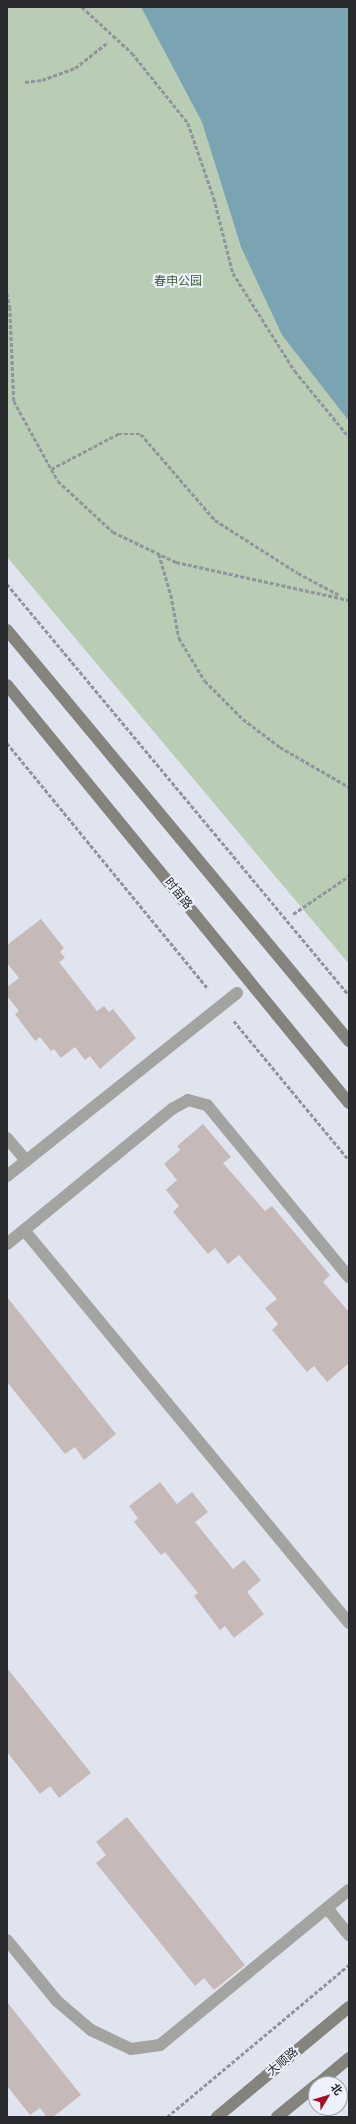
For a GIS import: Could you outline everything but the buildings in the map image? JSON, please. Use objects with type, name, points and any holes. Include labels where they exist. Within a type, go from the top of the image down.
[{"type":"street","points":[[7,630],[349,1041]]},
{"type":"street","name":"时苗路","points":[[7,685],[349,1103]]},
{"type":"street","name":"大顺路","points":[[216,2117],[349,2007]]},
{"type":"street","points":[[328,2076],[349,2058]]},
{"type":"street","points":[[277,2117],[308,2092]]},
{"type":"lane","points":[[7,1176],[237,993]]},
{"type":"lane","points":[[7,1244],[172,1109],[188,1100],[207,1105],[349,1276]]},
{"type":"lane","points":[[7,1138],[26,1161]]},
{"type":"lane","points":[[24,1230],[349,1623]]},
{"type":"lane","points":[[7,1940],[57,2001],[91,2030],[131,2049],[160,2045],[349,1890]]},
{"type":"lane","points":[[327,1908],[349,1935]]},
{"type":"path","points":[[82,7],[132,53],[188,123],[214,198],[233,274],[296,371],[349,437]]},
{"type":"path","points":[[25,82],[42,80],[75,68],[108,42]]},
{"type":"path","points":[[7,293],[10,307],[14,400],[58,481],[113,532],[176,562],[343,597]]},
{"type":"path","points":[[51,469],[118,434],[141,434],[215,520],[298,573],[349,600]]},
{"type":"path","points":[[159,554],[171,595],[178,638],[205,681],[243,719],[280,747],[349,787]]},
{"type":"path","points":[[7,584],[349,995]]},
{"type":"path","points":[[7,743],[213,995]]},
{"type":"path","points":[[293,914],[349,876]]},
{"type":"path","points":[[234,1020],[349,1160]]},
{"type":"path","points":[[167,2117],[349,1966]]},
{"type":"green space","name":"春申公园","points":[[7,7],[349,7],[349,964],[7,557]]},
{"type":"water","points":[[141,7],[349,7],[349,421],[282,335],[241,247],[202,122]]}]
